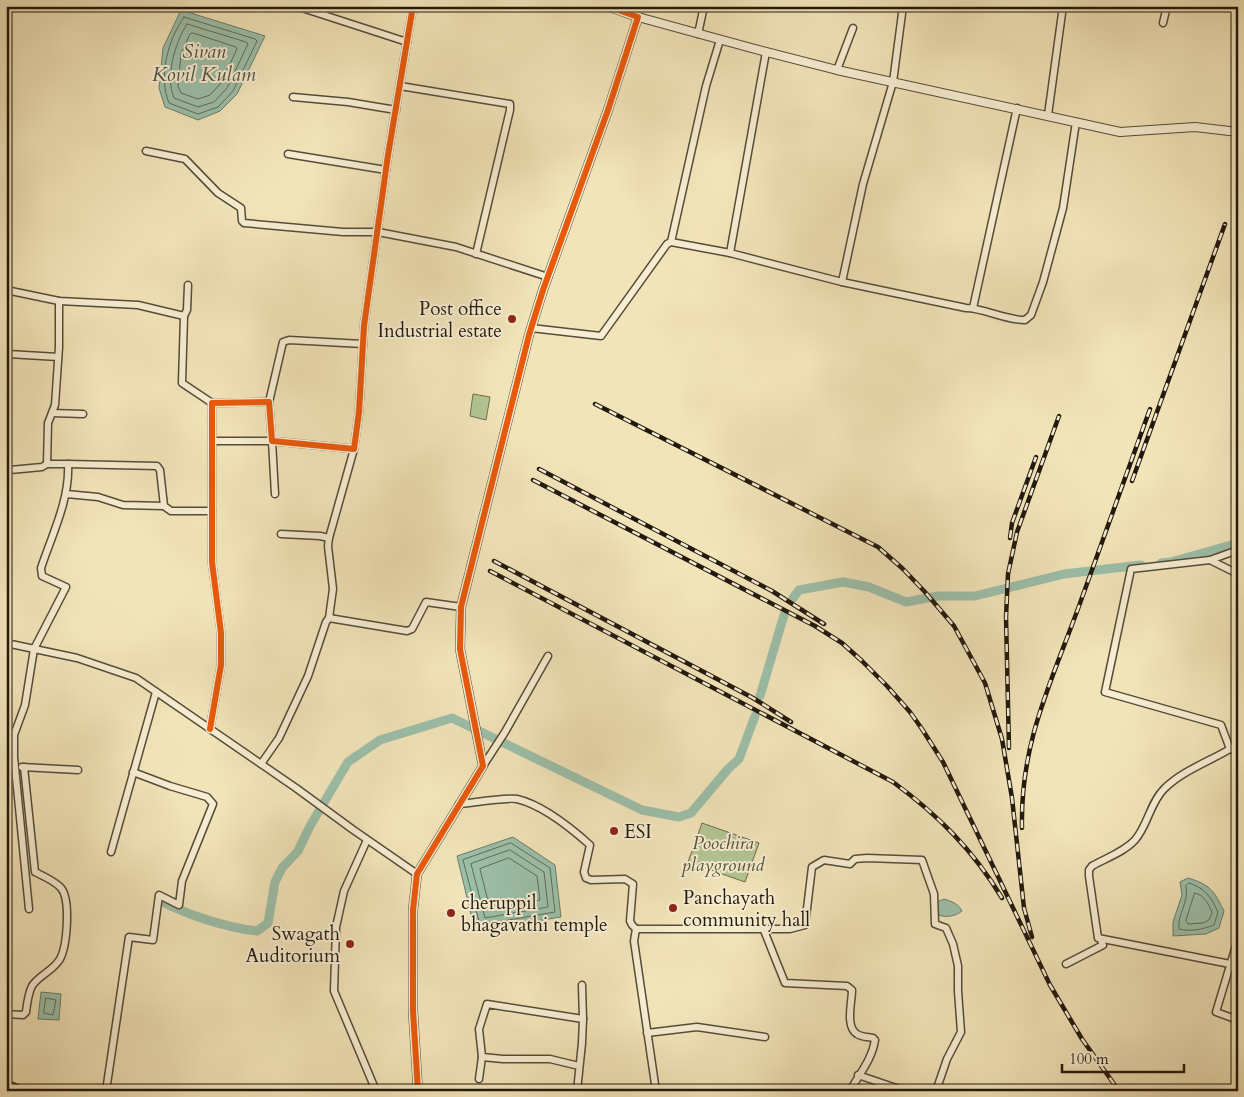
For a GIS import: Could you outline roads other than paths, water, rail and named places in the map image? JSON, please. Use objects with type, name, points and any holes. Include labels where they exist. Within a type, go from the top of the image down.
[{"type":"highway","points":[[6,1086],[17,1091]]},
{"type":"street","points":[[296,6],[407,42]]},
{"type":"street","points":[[261,764],[279,738],[308,676],[329,618],[333,589],[328,546],[329,538],[354,449],[359,412],[364,326],[386,170],[414,6]]},
{"type":"street","points":[[607,6],[698,34],[837,70],[1120,132],[1195,126],[1238,132]]},
{"type":"street","points":[[698,34],[704,6]]},
{"type":"street","points":[[842,282],[863,184],[893,82],[903,6]]},
{"type":"street","points":[[1048,115],[1063,6]]},
{"type":"street","points":[[1163,23],[1168,6]]},
{"type":"street","points":[[483,766],[460,649],[461,608],[531,328],[608,110],[638,17]]},
{"type":"street","points":[[837,70],[853,28]]},
{"type":"street","points":[[672,242],[706,86],[720,40]]},
{"type":"street","points":[[730,252],[766,52]]},
{"type":"street","points":[[400,86],[510,104],[476,254]]},
{"type":"street","points":[[293,97],[348,102],[396,110]]},
{"type":"street","points":[[973,308],[1017,108]]},
{"type":"street","points":[[531,328],[601,336],[667,244],[672,242],[730,252],[842,282],[973,308],[1011,320],[1025,320],[1031,316],[1043,282],[1064,208],[1076,122]]},
{"type":"street","points":[[146,151],[185,159],[218,193],[241,208],[242,221],[244,223],[343,232],[378,232],[456,247],[548,277]]},
{"type":"street","points":[[288,154],[386,170]]},
{"type":"street","points":[[188,284],[187,310],[184,316],[182,383],[212,403],[269,402]]},
{"type":"street","points":[[6,290],[59,300],[138,306],[184,316]]},
{"type":"street","points":[[47,464],[48,423],[55,405],[59,300]]},
{"type":"street","points":[[275,494],[269,402],[283,342],[289,340],[363,344]]},
{"type":"street","points":[[8,354],[58,357]]},
{"type":"street","points":[[210,729],[221,665],[221,633],[212,562],[212,403]]},
{"type":"street","points":[[52,413],[83,414]]},
{"type":"street","points":[[212,441],[272,441],[354,449]]},
{"type":"street","points":[[6,469],[47,464],[157,466],[160,470],[164,506]]},
{"type":"street","points":[[28,908],[15,766],[14,734],[25,705],[34,649],[66,587],[42,576],[41,568],[66,494],[69,479],[68,464]]},
{"type":"street","points":[[66,494],[98,497],[122,505],[164,506],[171,511],[212,511]]},
{"type":"street","points":[[281,534],[329,538]]},
{"type":"street","points":[[1230,749],[1221,724],[1105,692],[1131,569],[1210,560],[1238,550]]},
{"type":"street","points":[[1210,560],[1238,574]]},
{"type":"street","points":[[329,618],[407,631],[412,629],[426,602],[461,608]]},
{"type":"street","points":[[6,643],[77,658],[136,678],[417,874]]},
{"type":"street","points":[[418,1091],[413,1011],[413,910],[417,874],[505,732],[548,656]]},
{"type":"street","points":[[111,852],[156,692]]},
{"type":"street","points":[[1066,964],[1103,944],[1098,938],[1089,881],[1092,866],[1135,840],[1158,796],[1180,775],[1230,749],[1238,751]]},
{"type":"street","points":[[15,766],[78,770]]},
{"type":"street","points":[[6,1014],[24,1015],[32,987],[52,969],[60,959],[64,948],[67,900],[61,887],[34,872],[24,767]]},
{"type":"street","points":[[106,1091],[130,937],[154,940],[159,895],[179,905],[182,881],[213,804],[208,797],[170,786],[133,772]]},
{"type":"street","points":[[459,804],[516,799],[534,806],[572,829],[590,845],[584,872],[586,878],[591,880],[625,879],[633,884],[630,921],[636,929],[790,928],[805,925],[812,867],[824,860],[850,864],[855,859],[867,858],[922,860],[934,894],[935,924],[946,928],[953,944],[958,966],[961,1032],[947,1059],[936,1091]]},
{"type":"street","points":[[367,840],[344,891],[336,927],[334,991],[376,1091]]},
{"type":"street","points":[[763,928],[786,983],[848,986],[852,990],[852,1029],[858,1035],[875,1040],[866,1066],[858,1075],[850,1091]]},
{"type":"street","points":[[636,929],[634,941],[656,1091]]},
{"type":"street","points":[[1238,939],[1216,1012],[1238,1020]]},
{"type":"street","points":[[1101,940],[1230,964]]},
{"type":"street","points":[[577,1091],[583,1020],[582,985]]},
{"type":"street","points":[[479,1079],[482,1057],[478,1029],[487,1004],[583,1020]]},
{"type":"street","points":[[647,1033],[697,1027],[765,1037]]},
{"type":"street","points":[[482,1057],[550,1059],[579,1066]]},
{"type":"street","points":[[858,1075],[905,1091]]},
{"type":"water","name":"Sivan Kovil Kulam","points":[[181,10],[265,36],[237,94],[220,111],[198,120],[165,107],[159,88],[163,48]]},
{"type":"water","points":[[513,837],[555,865],[561,917],[475,931],[457,856]]},
{"type":"water","points":[[1188,878],[1207,886],[1217,898],[1224,911],[1219,928],[1206,934],[1173,936],[1173,922],[1182,895],[1180,882]]},
{"type":"water","points":[[944,899],[957,905],[962,911],[951,916],[939,915],[937,902]]},
{"type":"water","points":[[41,992],[61,994],[59,1020],[38,1019]]},
{"type":"waterway","points":[[1161,563],[1171,562],[1238,543]]},
{"type":"waterway","points":[[793,598],[799,590],[843,582],[869,587],[906,602],[938,596],[975,596],[1064,574],[1141,565]]},
{"type":"waterway","points":[[760,696],[784,615]]},
{"type":"waterway","points":[[161,901],[195,916],[233,927],[257,931],[268,923],[275,882],[282,868],[298,851],[310,826],[348,762],[380,740],[452,718],[642,810],[679,817],[691,813],[728,769],[739,759],[755,716]]},
{"type":"railway","points":[[1132,481],[1225,224]]},
{"type":"railway","points":[[595,404],[878,547],[903,569],[954,626],[985,683],[1002,739],[1012,798],[1024,908],[1032,937]]},
{"type":"railway","points":[[1022,828],[1026,768],[1039,714],[1150,409]]},
{"type":"railway","points":[[1009,748],[1006,617],[1008,574],[1017,532],[1059,416]]},
{"type":"railway","points":[[1010,538],[1012,523],[1036,457]]},
{"type":"railway","points":[[539,469],[772,591],[824,624]]},
{"type":"railway","points":[[533,480],[815,626],[842,643],[887,686],[910,712],[943,762],[1050,985],[1082,1039],[1119,1091]]},
{"type":"railway","points":[[494,561],[753,698],[791,722]]},
{"type":"railway","points":[[490,571],[893,782],[925,807],[954,834],[979,864],[1002,898]]},
{"type":"place","name":"Post office Industrial estate","points":[[512,319]]},
{"type":"place","name":"ESI","points":[[614,831]]},
{"type":"place","name":"Panchayath community hall","points":[[673,908]]},
{"type":"place","name":"cheruppil bhagavathi temple","points":[[451,913]]},
{"type":"place","name":"Swagath Auditorium","points":[[350,944]]},
{"type":"park label","name":"Poochira playground","points":[[723,853]]}]
